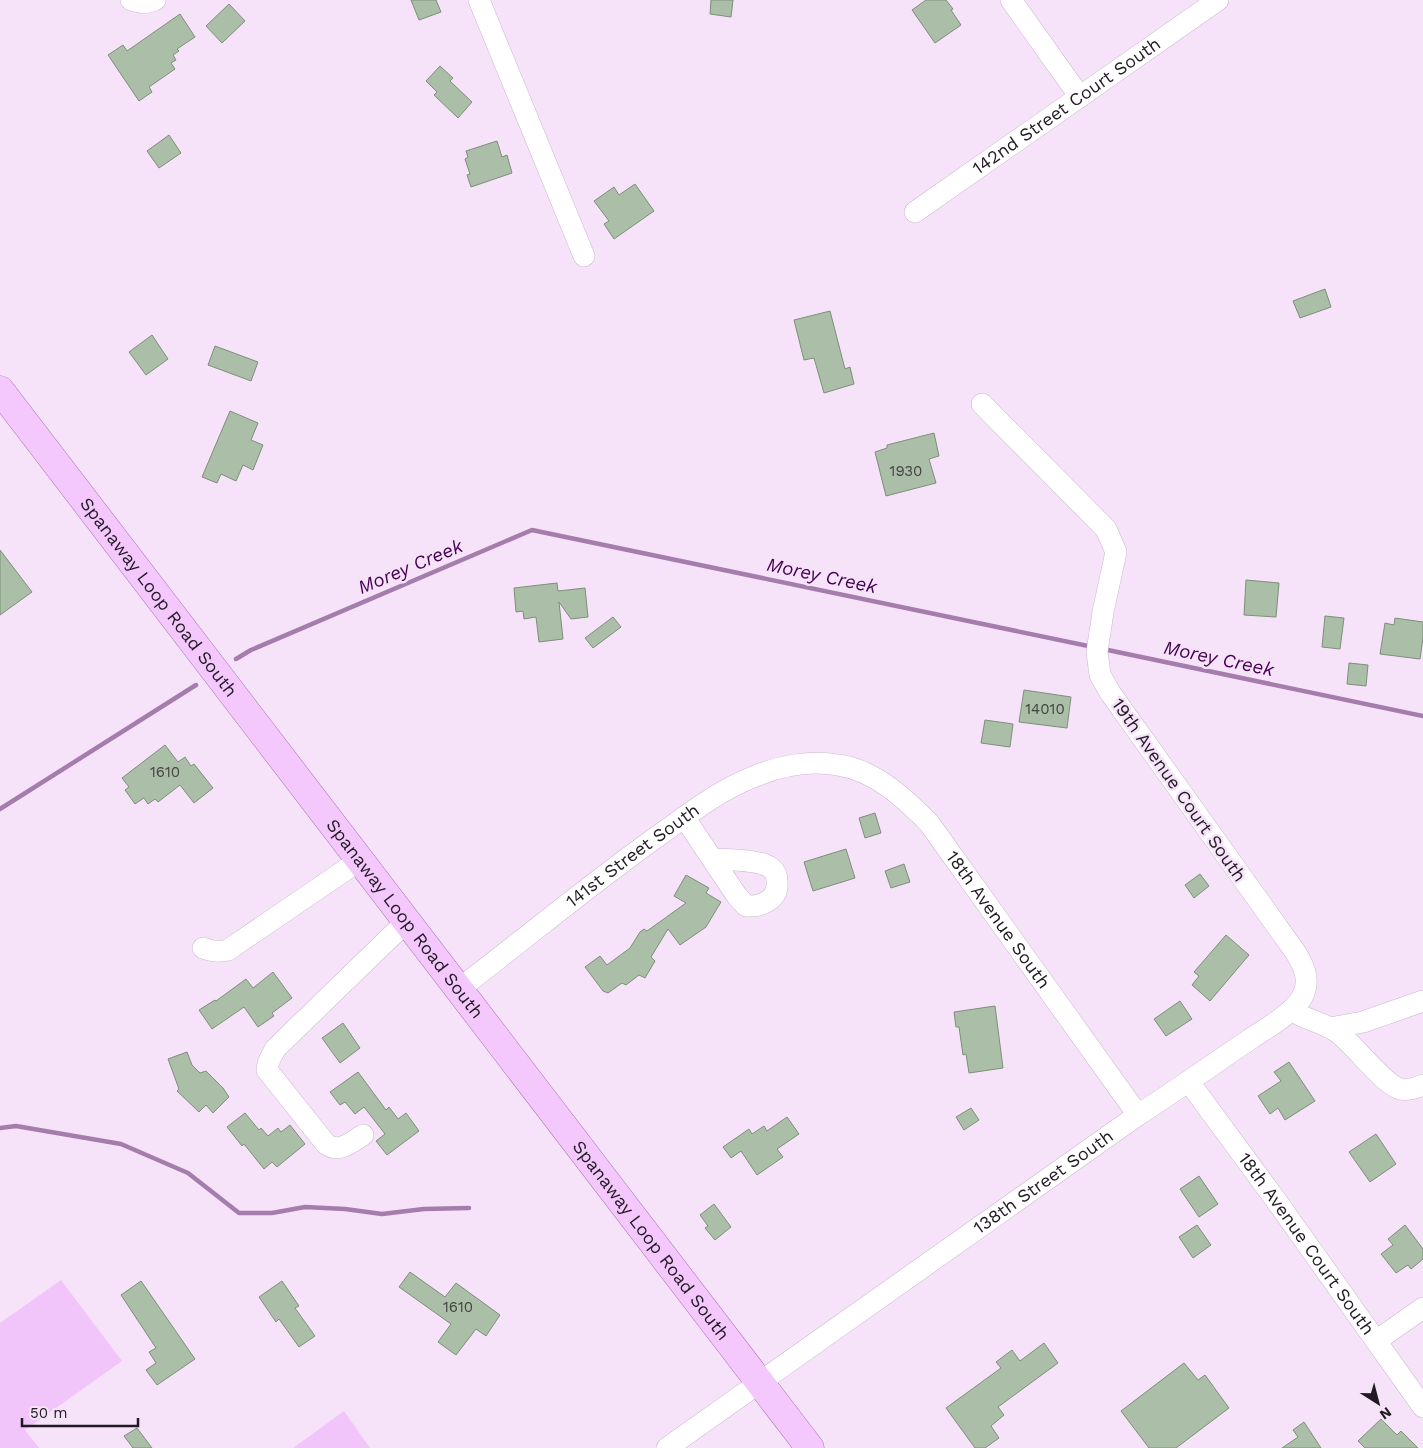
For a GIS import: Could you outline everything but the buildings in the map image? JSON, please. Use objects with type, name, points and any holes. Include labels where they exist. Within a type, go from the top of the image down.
[{"type":"main road","name":"Spanaway Loop Road South","points":[[0,391],[810,1448]]},
{"type":"street","points":[[131,0],[144,3],[155,0]]},
{"type":"street","points":[[479,0],[584,256]]},
{"type":"street","points":[[1011,0],[1080,97]]},
{"type":"street","name":"142nd Street Court South","points":[[915,212],[1218,0]]},
{"type":"street","name":"19th Avenue Court South","points":[[982,404],[1106,529],[1116,552],[1103,612],[1097,652],[1100,675],[1111,694],[1300,960],[1306,974],[1306,987],[1301,998],[1291,1010]]},
{"type":"street","name":"141st Street South","points":[[459,989],[630,856],[711,798],[754,776],[781,768],[810,763],[826,763]]},
{"type":"street","name":"18th Avenue South","points":[[826,763],[852,768],[881,782],[929,823],[1138,1115]]},
{"type":"street","points":[[684,817],[713,859]]},
{"type":"street","points":[[203,948],[219,952],[228,950],[360,860]]},
{"type":"street","points":[[363,1135],[341,1148],[332,1149],[319,1136],[267,1070],[268,1063],[275,1049],[407,921]]},
{"type":"street","points":[[1330,1028],[1363,1022],[1423,1001]]},
{"type":"street","points":[[1291,1010],[1300,1016],[1330,1028],[1347,1040],[1396,1088],[1402,1090],[1423,1085]]},
{"type":"street","name":"138th Street South","points":[[667,1448],[1138,1115],[1189,1082],[1291,1010]]},
{"type":"street","name":"18th Avenue Court South","points":[[1189,1082],[1423,1408]]},
{"type":"street","points":[[1376,1341],[1423,1308]]},
{"type":"shaded area","points":[[61,1280],[122,1361],[25,1430],[39,1448],[0,1448],[0,1323]]},
{"type":"shaded area","points":[[344,1411],[370,1448],[293,1448]]},
{"type":"waterway","name":"Morey Creek","points":[[236,659],[251,650],[532,530],[1093,647]]},
{"type":"waterway","name":"Morey Creek","points":[[1103,649],[1423,716]]},
{"type":"waterway","name":"Morey Creek","points":[[0,809],[196,685]]},
{"type":"waterway","points":[[0,1128],[16,1126],[121,1144],[188,1173],[239,1213],[272,1213],[305,1207],[345,1209],[382,1214],[424,1209],[469,1208]]}]
